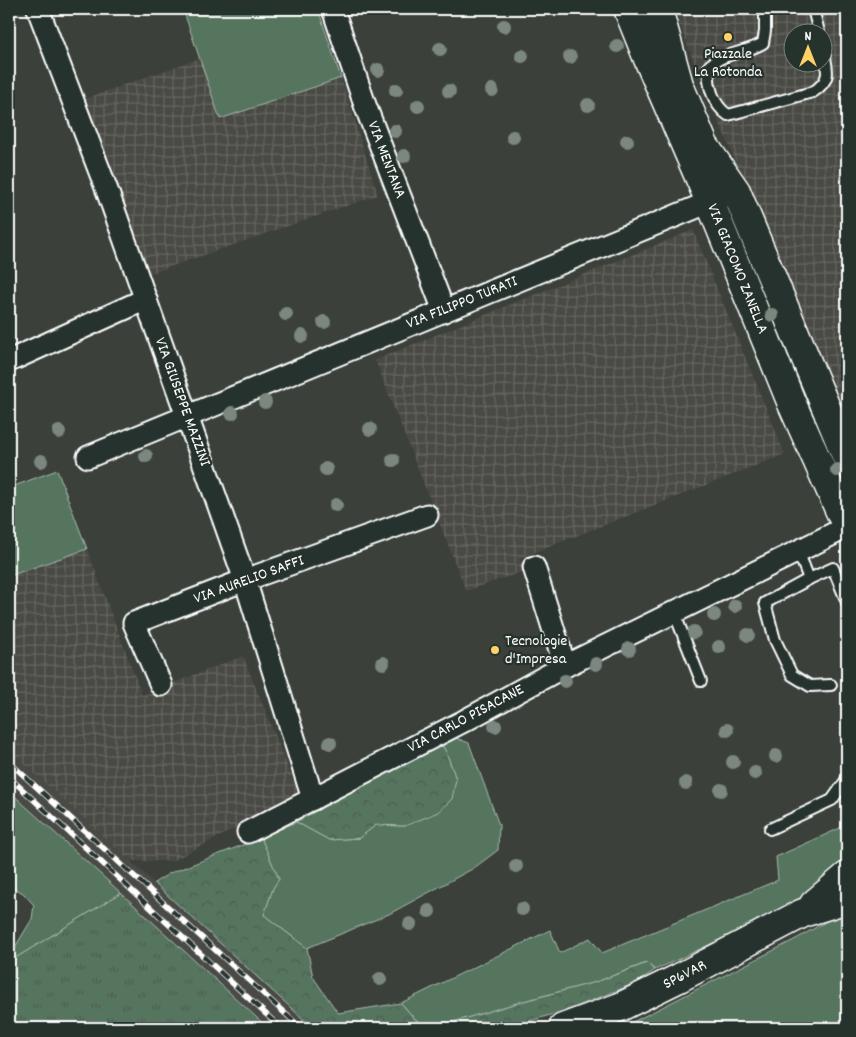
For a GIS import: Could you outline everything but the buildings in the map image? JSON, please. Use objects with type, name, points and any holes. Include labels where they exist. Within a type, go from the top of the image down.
[{"type":"street","name":"VIA GIUSEPPE MAZZINI","points":[[38,9],[108,193],[188,416],[245,580],[313,799]]},
{"type":"street","name":"VIA MENTANA","points":[[333,9],[365,105],[444,310]]},
{"type":"street","name":"VIA GIACOMO ZANELLA","points":[[628,9],[710,202],[792,404],[847,527]]},
{"type":"street","name":"VIA GIACOMO ZANELLA","points":[[658,9],[679,85],[704,145],[736,191],[847,458]]},
{"type":"street","name":"VIA FILIPPO TURATI","points":[[88,457],[736,191]]},
{"type":"street","points":[[9,361],[146,299]]},
{"type":"street","name":"VIA AURELIO SAFFI","points":[[161,685],[134,623],[245,580],[427,515]]},
{"type":"street","name":"VIA CARLO PISACANE","points":[[248,832],[464,721],[566,666],[847,527]]},
{"type":"street","points":[[534,567],[566,666]]},
{"type":"street","name":"SP6VAR","points":[[803,913],[847,876]]},
{"type":"street","name":"SP6VAR","points":[[562,1028],[620,1007],[803,913],[847,899]]},
{"type":"lane","points":[[813,9],[816,22]]},
{"type":"lane","points":[[765,13],[765,31],[762,43],[753,49],[721,58],[708,66],[710,89],[722,110],[728,115],[813,92],[824,84],[828,72]]},
{"type":"lane","points":[[798,551],[810,579]]},
{"type":"lane","points":[[831,685],[810,686],[792,675],[775,640],[765,603],[833,568],[847,602]]},
{"type":"lane","points":[[674,612],[701,682]]},
{"type":"lane","points":[[770,829],[832,800],[847,779]]},
{"type":"shaded area","points":[[674,9],[847,9],[847,427],[691,55]]},
{"type":"shaded area","points":[[200,58],[220,119],[341,78],[378,195],[149,274],[84,99]]},
{"type":"shaded area","points":[[693,230],[785,454],[520,558],[525,571],[466,591],[375,360]]},
{"type":"shaded area","points":[[87,549],[142,695],[243,656],[299,794],[172,861],[130,861],[9,750],[9,576]]},
{"type":"shaded area","points":[[9,750],[313,1028],[268,1028],[9,791]]},
{"type":"green space","points":[[183,9],[318,9],[341,78],[220,119]]},
{"type":"green space","points":[[57,470],[87,549],[9,576],[9,488]]},
{"type":"green space","points":[[456,738],[469,743],[499,825],[498,850],[474,868],[389,914],[307,948],[264,915],[273,888],[279,879],[261,838],[296,822],[329,840],[359,838],[376,825],[405,826],[456,779],[441,743]]},
{"type":"green space","points":[[441,743],[456,779],[452,799],[438,812],[405,826],[376,825],[359,838],[329,840],[296,822]]},
{"type":"green space","points":[[9,791],[121,893],[9,962],[9,957],[32,919],[34,905],[23,893],[9,885]]},
{"type":"green space","points":[[847,825],[847,862],[827,883],[794,905],[655,970],[646,963],[596,982],[433,1028],[415,1019],[401,1003],[550,930],[560,953],[590,938],[602,953],[778,880],[776,857]]},
{"type":"green space","points":[[261,838],[279,879],[273,888],[264,915],[307,948],[313,977],[338,1013],[401,1003],[415,1019],[430,1028],[313,1028],[154,883],[170,873]]},
{"type":"green space","points":[[121,893],[268,1028],[9,1028],[9,962]]},
{"type":"green space","points":[[847,914],[847,1028],[621,1028],[796,939],[832,918]]},
{"type":"green space","points":[[647,963],[655,970],[636,983],[570,1009],[507,1028],[433,1028],[596,982]]},
{"type":"railway","points":[[9,762],[301,1028]]},
{"type":"railway","points":[[9,777],[281,1028]]},
{"type":"place","name":"Piazzale La Rotonda","points":[[728,37]]},
{"type":"place","name":"Tecnologie d'Impresa","points":[[495,650]]}]
